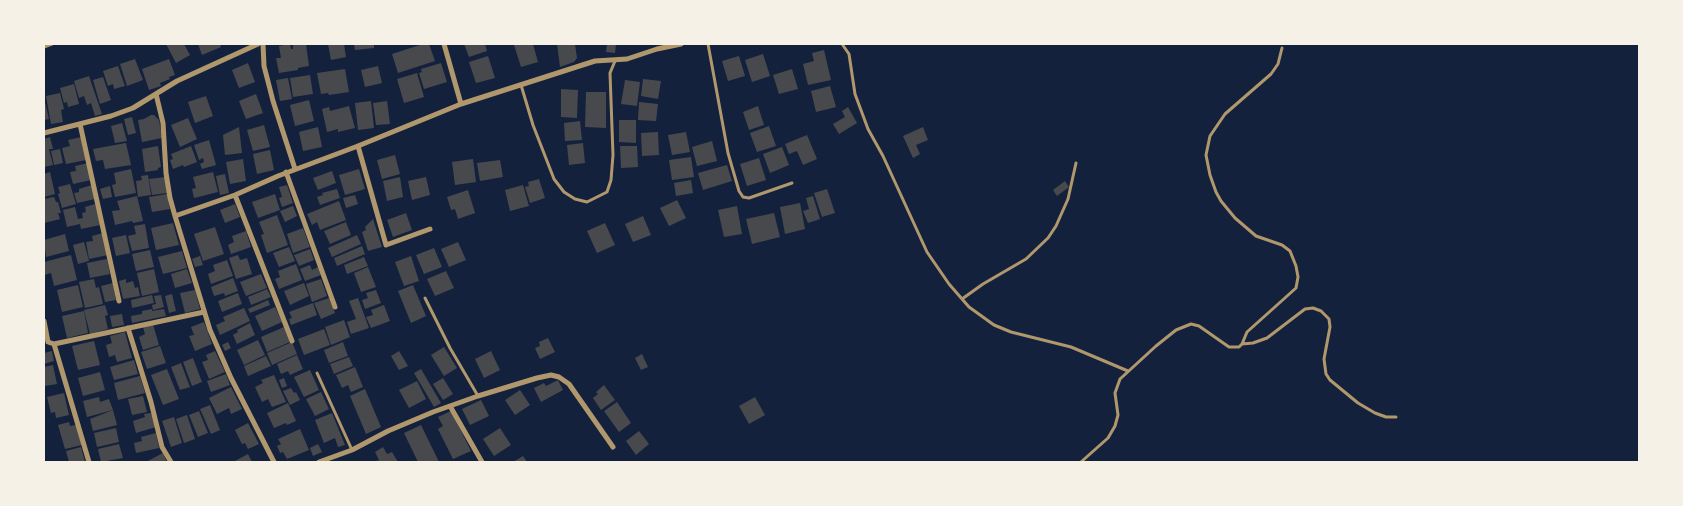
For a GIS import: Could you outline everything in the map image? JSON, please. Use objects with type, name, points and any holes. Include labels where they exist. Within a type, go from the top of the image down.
[{"type":"street","points":[[44,133],[132,108],[177,81],[258,44]]},
{"type":"street","points":[[263,44],[264,66],[295,169]]},
{"type":"street","points":[[444,44],[461,104]]},
{"type":"street","points":[[175,216],[235,195],[286,172],[358,146],[461,104],[595,61],[616,61],[634,58],[657,49],[681,44]]},
{"type":"street","points":[[156,94],[162,123],[170,198],[204,312],[231,378],[274,462]]},
{"type":"street","points":[[80,124],[120,301]]},
{"type":"street","points":[[358,146],[386,245],[430,230]]},
{"type":"street","points":[[286,172],[335,307]]},
{"type":"street","points":[[235,195],[292,340]]},
{"type":"street","points":[[44,321],[48,342],[54,344],[204,312]]},
{"type":"street","points":[[128,328],[151,402],[162,446],[171,462]]},
{"type":"street","points":[[54,344],[89,462]]},
{"type":"street","points":[[320,462],[352,450],[388,431],[450,406],[552,375],[559,377],[569,384],[613,447]]},
{"type":"street","points":[[450,406],[482,462]]},
{"type":"lane","points":[[44,47],[52,44]]},
{"type":"lane","points":[[708,44],[728,153],[739,191],[743,197],[749,198],[792,183]]},
{"type":"lane","points":[[842,44],[849,54],[859,108],[868,129],[883,156],[927,252],[962,299],[977,315],[994,325],[1011,332],[1071,347],[1121,367],[1128,372]]},
{"type":"lane","points":[[1242,344],[1247,332],[1296,288],[1298,277],[1296,266],[1293,256],[1286,248],[1249,231],[1221,201],[1210,175],[1206,148],[1210,136],[1225,114],[1275,69],[1281,56],[1282,48]]},
{"type":"lane","points":[[521,85],[533,126],[554,179],[564,192],[574,198],[587,202],[607,192],[611,180],[613,155],[610,73],[616,61]]},
{"type":"lane","points":[[962,299],[983,284],[1026,260],[1048,238],[1056,226],[1068,199],[1076,163]]},
{"type":"lane","points":[[425,298],[450,348],[478,396]]},
{"type":"lane","points":[[1081,462],[1112,432],[1118,416],[1115,399],[1120,379],[1156,346],[1184,326],[1191,324],[1199,326],[1229,347],[1239,347],[1242,344],[1253,343],[1267,338],[1305,309],[1321,310],[1329,319],[1330,327],[1324,359],[1326,374],[1330,380],[1358,403],[1386,417],[1396,417]]},
{"type":"lane","points":[[317,373],[352,450]]},
{"type":"building","points":[[166,44],[184,44],[190,55],[176,63]]},
{"type":"building","points":[[198,44],[220,44],[221,47],[202,55]]},
{"type":"building","points":[[290,44],[291,49],[293,49],[293,44],[306,44],[309,66],[279,73],[276,58],[281,58],[279,46]]},
{"type":"building","points":[[328,44],[344,44],[346,57],[331,60]]},
{"type":"building","points":[[354,44],[374,44],[374,48],[355,50]]},
{"type":"building","points":[[423,44],[429,44],[435,61],[398,73],[392,54]]},
{"type":"building","points":[[464,44],[485,44],[487,51],[469,57]]},
{"type":"building","points":[[533,44],[538,62],[521,67],[514,45]]},
{"type":"building","points":[[557,44],[575,44],[577,58],[574,62],[560,67]]},
{"type":"building","points":[[607,44],[616,44],[615,53],[606,52]]},
{"type":"building","points":[[824,50],[831,80],[808,85],[803,64],[814,61],[812,53]]},
{"type":"building","points":[[763,54],[770,76],[752,82],[745,60]]},
{"type":"building","points":[[488,56],[495,78],[476,83],[469,62]]},
{"type":"building","points":[[739,56],[745,76],[728,81],[722,61]]},
{"type":"building","points":[[135,59],[143,80],[127,86],[120,64]]},
{"type":"building","points":[[169,59],[175,75],[160,83],[161,86],[149,90],[142,69]]},
{"type":"building","points":[[248,63],[255,82],[239,88],[232,70]]},
{"type":"building","points":[[441,63],[447,82],[424,89],[419,73],[422,72],[421,69]]},
{"type":"building","points":[[118,66],[125,86],[114,89],[113,84],[108,86],[103,71]]},
{"type":"building","points":[[378,66],[382,83],[365,87],[361,70]]},
{"type":"building","points":[[345,69],[349,92],[329,95],[328,93],[321,94],[317,73]]},
{"type":"building","points":[[792,69],[798,89],[779,94],[773,75]]},
{"type":"building","points":[[417,73],[424,97],[404,103],[397,79]]},
{"type":"building","points":[[310,75],[313,94],[293,97],[290,78]]},
{"type":"building","points":[[89,76],[102,114],[95,116],[91,103],[87,105],[84,96],[79,98],[74,81]]},
{"type":"building","points":[[103,77],[111,100],[100,104],[93,80]]},
{"type":"building","points":[[288,78],[292,99],[280,101],[276,80]]},
{"type":"building","points":[[643,79],[661,81],[658,99],[641,96]]},
{"type":"building","points":[[625,80],[640,82],[637,106],[621,104]]},
{"type":"building","points":[[74,84],[79,104],[68,107],[67,102],[64,103],[60,88]]},
{"type":"building","points":[[830,86],[836,107],[816,112],[811,91]]},
{"type":"building","points":[[561,89],[578,90],[577,118],[561,117]]},
{"type":"building","points":[[586,92],[606,92],[606,128],[585,127]]},
{"type":"building","points":[[60,93],[64,109],[61,110],[63,122],[51,124],[46,96]]},
{"type":"building","points":[[256,94],[263,113],[246,119],[239,101]]},
{"type":"building","points":[[206,96],[213,116],[195,123],[188,102]]},
{"type":"building","points":[[44,98],[49,119],[44,120]]},
{"type":"building","points":[[309,100],[314,121],[295,126],[290,105]]},
{"type":"building","points":[[371,101],[374,128],[358,130],[355,103]]},
{"type":"building","points":[[387,101],[390,124],[376,125],[373,103]]},
{"type":"building","points":[[639,102],[658,104],[656,121],[638,120]]},
{"type":"building","points":[[349,106],[355,128],[338,132],[338,129],[327,132],[322,109],[329,107],[330,111]]},
{"type":"building","points":[[758,106],[764,125],[749,130],[743,112]]},
{"type":"building","points":[[848,107],[857,123],[839,134],[833,124],[845,117],[842,111]]},
{"type":"building","points":[[154,115],[159,120],[162,138],[142,142],[138,120]]},
{"type":"building","points":[[132,117],[136,133],[128,135],[124,119]]},
{"type":"building","points":[[188,118],[197,139],[180,147],[171,125]]},
{"type":"building","points":[[619,120],[636,120],[636,143],[619,142]]},
{"type":"building","points":[[580,121],[582,140],[565,141],[564,123]]},
{"type":"building","points":[[122,123],[127,141],[115,143],[111,126]]},
{"type":"building","points":[[264,125],[270,147],[253,151],[247,130]]},
{"type":"building","points":[[769,126],[776,146],[757,152],[750,133]]},
{"type":"building","points":[[239,127],[242,153],[225,155],[223,135]]},
{"type":"building","points":[[318,127],[322,147],[303,151],[299,132]]},
{"type":"building","points":[[923,127],[928,140],[916,145],[920,154],[913,158],[903,136]]},
{"type":"building","points":[[658,132],[659,155],[642,156],[641,133]]},
{"type":"building","points":[[686,132],[690,152],[672,155],[668,135]]},
{"type":"building","points":[[807,135],[817,159],[803,165],[797,151],[789,154],[785,144]]},
{"type":"building","points":[[50,137],[53,149],[49,149],[53,165],[44,167],[44,139]]},
{"type":"building","points":[[81,137],[86,160],[66,164],[62,148],[70,146],[68,140]]},
{"type":"building","points":[[209,140],[216,165],[202,169],[200,164],[204,162],[203,158],[199,160],[194,145]]},
{"type":"building","points":[[712,141],[717,161],[697,166],[692,147]]},
{"type":"building","points":[[126,143],[131,165],[105,169],[103,160],[96,161],[93,149]]},
{"type":"building","points":[[583,143],[585,163],[569,165],[567,145]]},
{"type":"building","points":[[158,146],[161,167],[158,170],[145,172],[142,149]]},
{"type":"building","points":[[191,146],[197,162],[173,169],[170,160],[173,159],[171,154]]},
{"type":"building","points":[[620,146],[637,146],[638,167],[621,168]]},
{"type":"building","points":[[782,147],[789,165],[770,173],[763,154]]},
{"type":"building","points":[[60,149],[63,163],[54,165],[51,151]]},
{"type":"building","points":[[270,150],[274,170],[257,174],[253,154]]},
{"type":"building","points":[[395,155],[400,174],[382,179],[377,160]]},
{"type":"building","points":[[691,157],[694,177],[672,180],[669,160]]},
{"type":"building","points":[[759,158],[766,180],[747,186],[740,164]]},
{"type":"building","points":[[243,159],[246,181],[230,184],[226,162]]},
{"type":"building","points":[[473,159],[476,182],[455,185],[452,162]]},
{"type":"building","points":[[500,160],[503,177],[480,181],[477,163]]},
{"type":"building","points":[[88,163],[91,180],[73,184],[70,172],[76,171],[75,166]]},
{"type":"building","points":[[727,165],[732,181],[703,190],[698,173]]},
{"type":"building","points":[[131,169],[136,193],[115,197],[112,185],[116,184],[114,173]]},
{"type":"building","points":[[359,169],[365,189],[345,195],[339,175]]},
{"type":"building","points":[[332,171],[336,183],[318,190],[313,178]]},
{"type":"building","points":[[50,172],[55,194],[44,197],[44,174]]},
{"type":"building","points":[[213,172],[218,192],[194,198],[192,189],[196,188],[193,177]]},
{"type":"building","points":[[225,174],[229,193],[220,195],[216,176]]},
{"type":"building","points":[[148,175],[151,195],[138,197],[136,181],[142,180],[141,176]]},
{"type":"building","points":[[165,177],[167,193],[152,195],[149,179]]},
{"type":"building","points":[[400,177],[403,197],[387,201],[383,181]]},
{"type":"building","points":[[426,177],[430,195],[412,200],[408,181]]},
{"type":"building","points":[[539,179],[545,198],[530,203],[525,187],[529,186],[528,182]]},
{"type":"building","points":[[691,180],[693,193],[676,196],[674,183]]},
{"type":"building","points":[[1065,181],[1069,187],[1057,196],[1053,190]]},
{"type":"building","points":[[70,184],[76,204],[62,208],[58,187]]},
{"type":"building","points":[[92,185],[95,199],[77,203],[74,193],[79,192],[79,189]]},
{"type":"building","points":[[287,185],[293,203],[282,207],[279,198],[282,197],[279,187]]},
{"type":"building","points":[[523,185],[529,206],[510,211],[505,190]]},
{"type":"building","points":[[110,186],[112,197],[103,199],[100,189]]},
{"type":"building","points":[[337,189],[340,198],[320,205],[317,197],[323,195],[322,193]]},
{"type":"building","points":[[827,189],[835,213],[822,217],[814,193]]},
{"type":"building","points":[[468,190],[475,213],[458,219],[455,209],[451,210],[447,197]]},
{"type":"building","points":[[167,194],[170,209],[152,212],[149,197]]},
{"type":"building","points":[[275,194],[280,210],[258,218],[252,202]]},
{"type":"building","points":[[355,195],[358,204],[346,208],[343,198]]},
{"type":"building","points":[[137,196],[143,221],[133,223],[132,221],[115,225],[112,211],[120,210],[117,201]]},
{"type":"building","points":[[813,196],[820,219],[808,223],[803,211],[809,209],[806,198]]},
{"type":"building","points":[[54,197],[56,202],[58,202],[61,213],[58,213],[60,219],[44,223],[44,199]]},
{"type":"building","points":[[677,200],[686,218],[669,226],[660,208]]},
{"type":"building","points":[[339,201],[346,220],[320,230],[317,222],[312,225],[307,214]]},
{"type":"building","points":[[800,203],[805,229],[785,234],[780,207]]},
{"type":"building","points":[[95,204],[100,225],[81,229],[80,224],[67,227],[63,210],[75,207],[78,219],[83,218],[82,213],[86,212],[85,207]]},
{"type":"building","points":[[235,204],[240,217],[225,223],[220,210]]},
{"type":"building","points":[[293,206],[297,216],[285,222],[280,211]]},
{"type":"building","points":[[737,206],[742,234],[724,237],[718,210]]},
{"type":"building","points":[[406,213],[412,230],[393,237],[387,220]]},
{"type":"building","points":[[774,213],[780,237],[752,244],[746,219]]},
{"type":"building","points":[[277,215],[288,245],[267,253],[261,235],[264,234],[259,222]]},
{"type":"building","points":[[643,216],[651,235],[633,242],[625,224]]},
{"type":"building","points":[[373,219],[382,247],[368,251],[362,232],[366,230],[365,227]]},
{"type":"building","points":[[346,222],[351,235],[330,244],[324,231]]},
{"type":"building","points":[[173,223],[179,245],[156,250],[151,228]]},
{"type":"building","points":[[605,223],[615,245],[597,253],[587,231]]},
{"type":"building","points":[[145,224],[149,248],[132,251],[128,236],[136,234],[134,226]]},
{"type":"building","points":[[215,227],[224,254],[203,261],[194,234]]},
{"type":"building","points":[[303,228],[310,247],[293,253],[287,234]]},
{"type":"building","points":[[246,231],[251,247],[231,254],[228,245],[234,242],[232,236]]},
{"type":"building","points":[[103,233],[108,255],[89,259],[86,242],[93,241],[92,236]]},
{"type":"building","points":[[65,234],[69,251],[46,257],[44,240]]},
{"type":"building","points":[[126,235],[130,253],[116,256],[112,238]]},
{"type":"building","points":[[357,235],[361,244],[332,257],[328,248]]},
{"type":"building","points":[[84,242],[89,261],[78,264],[73,245]]},
{"type":"building","points":[[458,242],[466,260],[449,267],[441,249]]},
{"type":"building","points":[[362,246],[365,254],[337,266],[334,258]]},
{"type":"building","points":[[289,247],[295,261],[279,267],[273,253]]},
{"type":"building","points":[[434,248],[442,267],[424,274],[416,255]]},
{"type":"building","points":[[310,249],[314,260],[299,266],[294,255]]},
{"type":"building","points":[[150,250],[154,267],[136,271],[132,254]]},
{"type":"building","points":[[182,251],[187,268],[163,274],[158,257]]},
{"type":"building","points":[[71,255],[77,280],[54,286],[51,273],[44,275],[44,262]]},
{"type":"building","points":[[238,255],[240,260],[247,258],[252,274],[236,279],[229,258]]},
{"type":"building","points":[[200,256],[203,265],[195,267],[192,259]]},
{"type":"building","points":[[411,256],[419,281],[404,286],[395,262]]},
{"type":"building","points":[[364,257],[368,266],[347,274],[344,265]]},
{"type":"building","points":[[107,259],[110,274],[90,278],[87,263]]},
{"type":"building","points":[[227,260],[233,276],[211,284],[208,274],[215,271],[213,265]]},
{"type":"building","points":[[296,264],[302,280],[279,289],[275,279],[280,277],[278,271]]},
{"type":"building","points":[[310,265],[312,270],[318,267],[321,275],[305,281],[300,269]]},
{"type":"building","points":[[368,267],[376,287],[361,292],[354,273]]},
{"type":"building","points":[[154,269],[159,292],[142,296],[137,273]]},
{"type":"building","points":[[187,269],[192,283],[175,288],[171,274]]},
{"type":"building","points":[[446,271],[454,288],[435,296],[427,279]]},
{"type":"building","points":[[261,274],[267,288],[246,296],[240,282]]},
{"type":"building","points":[[233,278],[238,291],[225,296],[224,293],[214,296],[211,287]]},
{"type":"building","points":[[94,279],[96,288],[99,287],[103,304],[85,308],[79,282]]},
{"type":"building","points":[[126,279],[126,283],[133,281],[135,288],[138,287],[140,296],[123,299],[119,281]]},
{"type":"building","points":[[321,279],[327,296],[312,302],[306,284]]},
{"type":"building","points":[[113,283],[116,300],[105,302],[101,286]]},
{"type":"building","points":[[304,283],[309,296],[290,305],[284,291]]},
{"type":"building","points":[[78,285],[83,307],[62,312],[57,290]]},
{"type":"building","points":[[413,285],[426,316],[411,323],[398,291]]},
{"type":"building","points":[[267,289],[271,297],[251,305],[248,297]]},
{"type":"building","points":[[195,290],[200,309],[185,313],[180,293]]},
{"type":"building","points":[[376,290],[381,303],[365,309],[362,300],[368,298],[366,293]]},
{"type":"building","points":[[238,293],[242,304],[222,312],[218,301]]},
{"type":"building","points":[[172,294],[176,311],[169,313],[165,296]]},
{"type":"building","points":[[152,295],[154,303],[132,308],[131,300]]},
{"type":"building","points":[[161,295],[164,307],[153,310],[152,305],[156,304],[154,296]]},
{"type":"building","points":[[329,298],[335,313],[321,319],[314,303]]},
{"type":"building","points":[[358,298],[369,328],[351,334],[347,322],[356,319],[349,301]]},
{"type":"building","points":[[268,300],[270,305],[250,313],[248,309]]},
{"type":"building","points":[[313,303],[317,315],[291,325],[289,319],[292,318],[289,312]]},
{"type":"building","points":[[105,305],[108,315],[105,316],[108,329],[90,334],[84,310]]},
{"type":"building","points":[[384,305],[390,321],[371,328],[366,317],[373,315],[371,310]]},
{"type":"building","points":[[275,307],[282,322],[262,331],[255,316]]},
{"type":"building","points":[[244,308],[250,321],[220,335],[216,325],[225,321],[223,317]]},
{"type":"building","points":[[152,309],[152,311],[164,309],[166,316],[132,323],[131,316],[142,314],[142,311]]},
{"type":"building","points":[[84,311],[88,333],[67,338],[62,316]]},
{"type":"building","points":[[122,314],[124,325],[112,327],[110,316]]},
{"type":"building","points":[[344,320],[350,337],[331,345],[325,327]]},
{"type":"building","points":[[204,322],[212,344],[195,351],[189,336],[194,335],[191,327]]},
{"type":"building","points":[[250,323],[255,335],[237,344],[233,335],[238,332],[237,330]]},
{"type":"building","points":[[153,324],[159,345],[143,350],[139,337],[145,334],[143,327]]},
{"type":"building","points":[[284,327],[290,342],[267,352],[261,337]]},
{"type":"building","points":[[324,329],[330,345],[304,355],[298,339]]},
{"type":"building","points":[[125,332],[132,358],[117,362],[115,355],[109,357],[106,345],[112,343],[110,336]]},
{"type":"building","points":[[548,338],[555,352],[540,359],[535,348],[540,346],[539,342]]},
{"type":"building","points":[[258,340],[265,355],[244,365],[237,350]]},
{"type":"building","points":[[94,341],[100,365],[78,370],[72,346]]},
{"type":"building","points":[[228,342],[231,348],[225,351],[222,345]]},
{"type":"building","points":[[292,342],[297,354],[272,365],[267,353]]},
{"type":"building","points":[[343,342],[348,356],[329,363],[324,350]]},
{"type":"building","points":[[160,346],[166,363],[147,369],[141,352]]},
{"type":"building","points":[[444,347],[457,368],[444,376],[431,355]]},
{"type":"building","points":[[52,351],[54,361],[44,364],[44,353]]},
{"type":"building","points":[[215,351],[225,372],[209,379],[202,362],[208,360],[206,355]]},
{"type":"building","points":[[399,351],[408,366],[399,370],[391,356]]},
{"type":"building","points":[[491,351],[500,370],[484,378],[475,359]]},
{"type":"building","points":[[642,354],[648,367],[641,370],[635,358]]},
{"type":"building","points":[[297,355],[303,369],[290,375],[288,371],[281,374],[277,364]]},
{"type":"building","points":[[266,356],[271,366],[248,376],[244,366]]},
{"type":"building","points":[[349,357],[353,366],[334,374],[330,364]]},
{"type":"building","points":[[193,358],[202,382],[192,386],[183,362]]},
{"type":"building","points":[[134,360],[138,374],[114,380],[110,367]]},
{"type":"building","points":[[181,363],[190,387],[180,390],[171,367]]},
{"type":"building","points":[[53,365],[57,384],[45,386],[44,367]]},
{"type":"building","points":[[355,367],[363,387],[351,392],[348,385],[342,388],[336,375]]},
{"type":"building","points":[[167,369],[179,399],[163,405],[151,375]]},
{"type":"building","points":[[421,369],[441,403],[434,407],[414,373]]},
{"type":"building","points":[[310,370],[319,390],[304,397],[294,377]]},
{"type":"building","points":[[100,372],[105,390],[83,396],[78,378]]},
{"type":"building","points":[[226,374],[230,385],[211,392],[207,381]]},
{"type":"building","points":[[274,375],[286,402],[272,407],[268,399],[262,402],[255,387],[263,383],[261,380]]},
{"type":"building","points":[[140,376],[145,393],[118,400],[114,383]]},
{"type":"building","points":[[284,378],[287,386],[282,388],[279,380]]},
{"type":"building","points":[[443,378],[453,394],[443,400],[433,384]]},
{"type":"building","points":[[558,380],[563,390],[541,402],[534,388],[544,383],[546,386]]},
{"type":"building","points":[[417,381],[426,399],[409,408],[399,390]]},
{"type":"building","points":[[604,385],[615,400],[601,410],[593,398],[598,394],[596,392]]},
{"type":"building","points":[[231,387],[242,409],[231,414],[229,408],[217,414],[209,398]]},
{"type":"building","points":[[291,388],[294,393],[296,392],[300,400],[290,405],[283,391]]},
{"type":"building","points":[[365,389],[381,427],[366,434],[350,396]]},
{"type":"building","points":[[520,390],[530,405],[515,415],[505,400]]},
{"type":"building","points":[[321,392],[329,409],[315,416],[306,399]]},
{"type":"building","points":[[64,393],[69,415],[56,418],[55,412],[51,413],[47,397]]},
{"type":"building","points":[[143,396],[147,412],[132,415],[128,399]]},
{"type":"building","points":[[99,397],[100,402],[109,399],[113,410],[87,417],[83,401]]},
{"type":"building","points":[[755,397],[765,415],[749,424],[739,406]]},
{"type":"building","points":[[481,400],[489,416],[470,425],[462,409]]},
{"type":"building","points":[[617,402],[631,423],[619,432],[604,411]]},
{"type":"building","points":[[288,403],[296,421],[274,428],[267,413]]},
{"type":"building","points":[[210,405],[220,430],[211,434],[200,409]]},
{"type":"building","points":[[113,410],[117,425],[93,431],[90,419]]},
{"type":"building","points":[[199,411],[208,433],[198,437],[189,415]]},
{"type":"building","points":[[451,411],[471,451],[453,459],[438,429],[443,426],[438,417]]},
{"type":"building","points":[[151,413],[156,427],[136,433],[133,421],[145,417],[144,414]]},
{"type":"building","points":[[332,413],[345,445],[338,447],[335,438],[324,443],[315,420]]},
{"type":"building","points":[[187,415],[195,439],[184,443],[176,419]]},
{"type":"building","points":[[174,417],[182,443],[171,447],[162,421]]},
{"type":"building","points":[[69,422],[70,426],[76,425],[82,445],[65,449],[58,425]]},
{"type":"building","points":[[248,423],[259,444],[248,449],[245,443],[242,444],[235,430]]},
{"type":"building","points":[[421,425],[439,462],[418,462],[404,433]]},
{"type":"building","points":[[116,428],[119,442],[97,447],[94,433]]},
{"type":"building","points":[[500,428],[511,445],[494,456],[483,439]]},
{"type":"building","points":[[300,429],[309,450],[287,459],[283,452],[280,453],[277,446],[281,444],[278,439]]},
{"type":"building","points":[[639,431],[649,444],[636,455],[626,441]]},
{"type":"building","points":[[156,433],[159,448],[136,453],[134,443],[142,441],[141,437]]},
{"type":"building","points":[[119,444],[123,458],[101,462],[98,449]]},
{"type":"building","points":[[318,444],[322,452],[313,456],[310,448]]},
{"type":"building","points":[[81,447],[85,462],[69,462],[66,451]]},
{"type":"building","points":[[383,447],[387,454],[392,452],[398,462],[374,462],[379,460],[375,452]]},
{"type":"building","points":[[163,453],[167,462],[146,462]]},
{"type":"building","points":[[248,454],[252,462],[233,462]]},
{"type":"building","points":[[523,456],[527,462],[513,462]]}]
